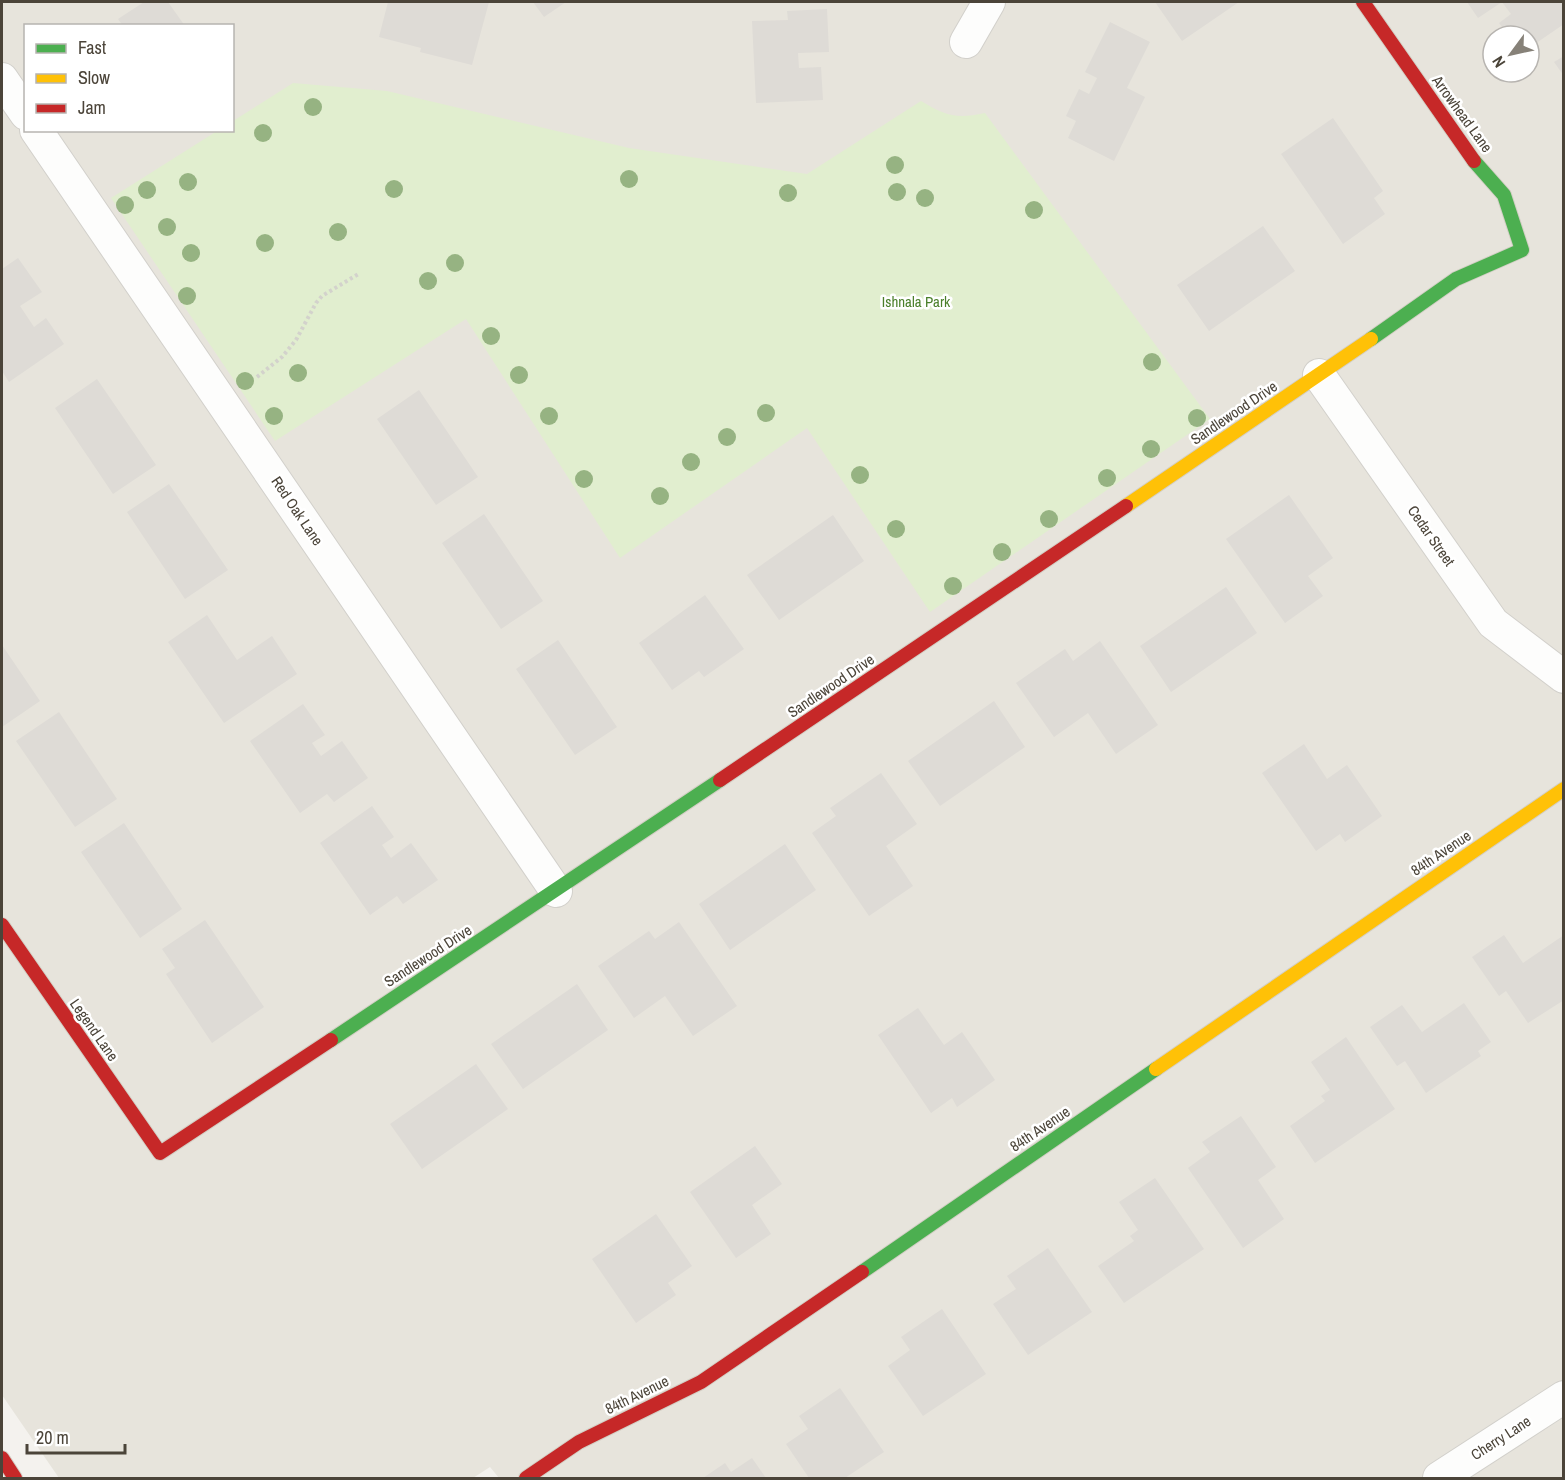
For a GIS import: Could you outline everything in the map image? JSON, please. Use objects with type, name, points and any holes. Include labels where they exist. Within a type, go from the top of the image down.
[{"type":"street","points":[[966,42],[989,2]]},
{"type":"street","name":"Arrowhead Lane","points":[[1363,2],[1465,150],[1504,195],[1522,250]]},
{"type":"street","points":[[2,80],[24,111]]},
{"type":"street","name":"Red Oak Lane","points":[[37,132],[556,891]]},
{"type":"street","name":"Sandlewood Drive","points":[[160,1153],[556,891],[1319,375],[1456,279],[1522,250]]},
{"type":"street","name":"Cedar Street","points":[[1319,375],[1493,623],[1563,677]]},
{"type":"street","name":"84th Avenue","points":[[526,1479],[579,1442],[701,1382],[1563,789]]},
{"type":"street","name":"Legend Lane","points":[[2,925],[160,1153]]},
{"type":"street","name":"Cherry Lane","points":[[1439,1479],[1563,1397]]},
{"type":"street","points":[[2,1458],[15,1479]]},
{"type":"path","points":[[257,377],[282,357],[296,340],[322,296],[360,273]]},
{"type":"shaded area","points":[[2,2],[1563,2],[1563,1478],[499,1478],[490,1467],[473,1478],[59,1478],[2,1395]]},
{"type":"green space","name":"Ishnala Park","points":[[293,83],[387,91],[629,148],[807,174],[921,101],[952,115],[966,116],[985,113],[1210,419],[930,612],[807,428],[620,558],[466,319],[275,441],[111,198],[215,132],[234,132],[234,120]]},
{"type":"building","points":[[144,2],[168,2],[184,24],[122,24],[118,19]]},
{"type":"building","points":[[388,2],[489,2],[472,65],[420,52],[421,48],[379,37]]},
{"type":"building","points":[[533,2],[566,2],[544,17]]},
{"type":"building","points":[[1155,2],[1239,2],[1182,41]]},
{"type":"building","points":[[1467,2],[1502,2],[1478,18]]},
{"type":"building","points":[[1502,2],[1564,2],[1564,24],[1541,40],[1541,24],[1500,24],[1511,14]]},
{"type":"building","points":[[827,9],[829,52],[798,53],[799,68],[821,67],[823,100],[756,103],[752,21],[788,20],[787,11]]},
{"type":"building","points":[[1110,22],[1150,42],[1127,88],[1145,97],[1114,161],[1068,138],[1076,121],[1066,116],[1079,89],[1089,94],[1097,78],[1085,72]]},
{"type":"building","points":[[1564,56],[1564,76],[1554,62]]},
{"type":"building","points":[[1333,118],[1383,191],[1374,198],[1385,214],[1343,244],[1281,154]]},
{"type":"building","points":[[1263,226],[1295,271],[1209,331],[1177,285]]},
{"type":"building","points":[[18,258],[42,292],[20,306],[34,327],[46,318],[64,344],[9,382],[2,371],[2,269]]},
{"type":"building","points":[[97,379],[156,465],[113,494],[55,408]]},
{"type":"building","points":[[419,390],[478,477],[436,505],[377,419]]},
{"type":"building","points":[[169,484],[228,570],[185,599],[127,512]]},
{"type":"building","points":[[1289,495],[1333,558],[1308,576],[1323,596],[1285,623],[1226,539]]},
{"type":"building","points":[[484,514],[543,601],[501,629],[442,543]]},
{"type":"building","points":[[833,515],[864,561],[779,620],[747,575]]},
{"type":"building","points":[[1226,587],[1257,633],[1171,692],[1140,646]]},
{"type":"building","points":[[705,595],[744,649],[704,677],[699,671],[672,690],[639,643]]},
{"type":"building","points":[[207,615],[237,660],[272,636],[297,674],[224,723],[168,642]]},
{"type":"building","points":[[558,640],[617,727],[575,755],[516,669]]},
{"type":"building","points":[[1100,641],[1158,725],[1116,754],[1088,713],[1054,737],[1016,683],[1065,649],[1073,661]]},
{"type":"building","points":[[2,645],[40,701],[2,727]]},
{"type":"building","points":[[994,701],[1025,747],[940,806],[908,761]]},
{"type":"building","points":[[303,704],[325,735],[312,743],[321,756],[342,741],[368,778],[334,802],[327,794],[300,813],[250,741]]},
{"type":"building","points":[[59,712],[117,799],[75,827],[16,741]]},
{"type":"building","points":[[1304,744],[1327,779],[1347,765],[1382,816],[1345,842],[1340,834],[1316,851],[1262,773]]},
{"type":"building","points":[[881,773],[917,824],[886,846],[913,886],[869,916],[812,833],[836,816],[830,808]]},
{"type":"building","points":[[372,806],[394,837],[382,845],[391,858],[411,843],[438,880],[403,904],[397,896],[370,915],[320,843]]},
{"type":"building","points":[[124,823],[182,909],[140,938],[81,852]]},
{"type":"building","points":[[785,844],[816,890],[730,950],[699,904]]},
{"type":"building","points":[[205,920],[264,1007],[212,1043],[166,974],[175,968],[162,949]]},
{"type":"building","points":[[679,922],[737,1006],[693,1036],[665,996],[634,1018],[598,966],[649,931],[655,939]]},
{"type":"building","points":[[1504,935],[1523,963],[1564,935],[1564,1000],[1528,1023],[1506,991],[1499,996],[1472,957]]},
{"type":"building","points":[[577,984],[608,1030],[523,1089],[491,1044]]},
{"type":"building","points":[[1464,1003],[1491,1042],[1478,1051],[1481,1056],[1426,1093],[1405,1061],[1397,1066],[1370,1027],[1402,1005],[1422,1032]]},
{"type":"building","points":[[918,1008],[944,1045],[962,1032],[995,1080],[957,1107],[952,1098],[931,1113],[878,1035]]},
{"type":"building","points":[[1346,1037],[1395,1109],[1315,1163],[1290,1126],[1325,1101],[1321,1096],[1330,1090],[1311,1062]]},
{"type":"building","points":[[476,1064],[508,1109],[422,1169],[390,1124]]},
{"type":"building","points":[[1241,1116],[1276,1167],[1258,1180],[1284,1219],[1243,1248],[1188,1168],[1210,1152],[1202,1142]]},
{"type":"building","points":[[755,1146],[782,1184],[752,1205],[771,1234],[736,1258],[690,1192]]},
{"type":"building","points":[[1155,1178],[1204,1249],[1124,1303],[1098,1266],[1134,1241],[1130,1236],[1138,1230],[1119,1202]]},
{"type":"building","points":[[656,1214],[692,1266],[668,1283],[676,1295],[636,1323],[592,1259]]},
{"type":"building","points":[[1048,1248],[1092,1312],[1028,1355],[993,1304],[1016,1289],[1007,1276]]},
{"type":"building","points":[[942,1309],[986,1374],[923,1416],[888,1366],[910,1350],[901,1337]]},
{"type":"building","points":[[840,1388],[884,1452],[845,1478],[809,1478],[786,1444],[808,1429],[799,1416]]},
{"type":"building","points":[[752,1458],[766,1478],[703,1478],[725,1463],[731,1472]]},
{"type":"traffic: fast","points":[[1371,339],[1456,279],[1522,250],[1504,195],[1474,161]]},
{"type":"traffic: fast","points":[[331,1040],[720,780]]},
{"type":"traffic: fast","points":[[862,1272],[1156,1069]]},
{"type":"traffic: slow","points":[[1126,506],[1371,339]]},
{"type":"traffic: slow","points":[[1156,1069],[1564,789]]},
{"type":"traffic: jam","points":[[1363,2],[1474,161]]},
{"type":"traffic: jam","points":[[720,780],[1126,506]]},
{"type":"traffic: jam","points":[[2,925],[160,1153],[331,1040]]},
{"type":"traffic: jam","points":[[526,1478],[579,1442],[701,1382],[862,1272]]},
{"type":"traffic: jam","points":[[2,1458],[15,1478]]}]
